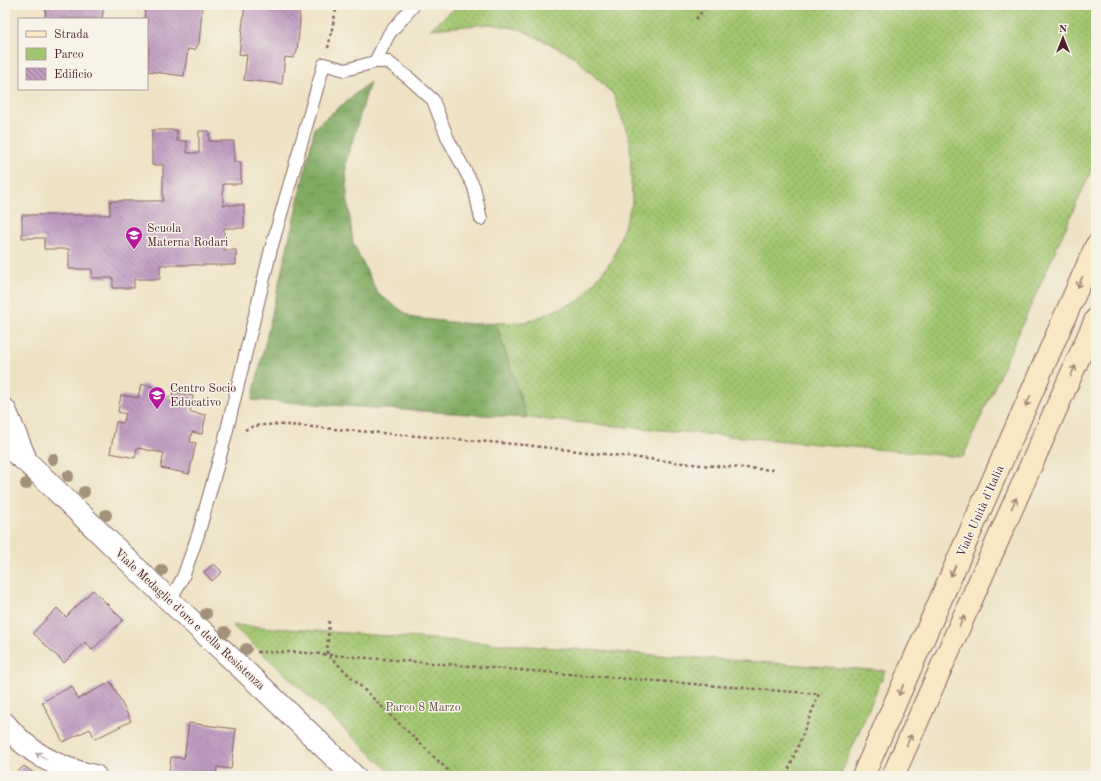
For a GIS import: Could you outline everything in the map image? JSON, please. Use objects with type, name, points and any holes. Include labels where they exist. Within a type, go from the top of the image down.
[{"type":"main road","name":"Viale Unità d'Italia","points":[[863,776],[1096,246]]},
{"type":"main road","points":[[893,776],[1096,319]]},
{"type":"street","name":"Viale Medaglie d'oro e della Resistenza","points":[[5,410],[27,462]]},
{"type":"street","name":"Viale Medaglie d'oro e della Resistenza","points":[[5,445],[27,462],[170,602],[354,776]]},
{"type":"street","points":[[5,724],[16,738],[29,748],[46,759],[83,775]]},
{"type":"lane","points":[[375,62],[389,34],[414,5]]},
{"type":"lane","points":[[170,602],[183,577],[198,535],[224,442],[271,249],[324,64],[345,70],[375,62],[388,62],[410,79],[433,100],[448,139],[474,187],[481,219]]},
{"type":"path","points":[[324,64],[337,5]]},
{"type":"path","points":[[696,19],[707,5]]},
{"type":"path","points":[[224,442],[236,438],[247,429],[264,425],[288,425],[525,445],[701,466],[774,470]]},
{"type":"path","points":[[329,621],[327,654],[454,776]]},
{"type":"path","points":[[224,652],[294,652],[327,654],[820,694],[786,776]]},
{"type":"green space","points":[[1096,5],[1096,160],[963,457],[527,418],[496,323],[527,322],[580,300],[613,259],[632,203],[630,140],[613,94],[572,55],[520,29],[490,24],[430,29],[458,6]]},
{"type":"green space","points":[[370,82],[346,162],[347,194],[353,243],[378,294],[413,318],[471,324],[496,323],[527,418],[252,400],[315,127]]},
{"type":"green space","name":"Parco 8 Marzo","points":[[232,625],[885,671],[840,776],[395,776]]},
{"type":"building","points":[[46,5],[104,5],[102,18],[45,18]]},
{"type":"building","points":[[146,5],[202,5],[199,43],[195,50],[188,49],[184,76],[148,71],[148,18],[144,18]]},
{"type":"building","points":[[245,5],[292,5],[291,9],[299,10],[300,20],[297,52],[293,58],[285,57],[282,84],[244,80],[247,55],[239,54]]},
{"type":"building","points":[[152,130],[177,130],[177,141],[187,141],[187,153],[199,153],[199,131],[209,131],[209,141],[234,141],[234,162],[241,162],[241,184],[223,184],[223,205],[244,205],[244,228],[224,228],[224,250],[236,250],[236,265],[160,265],[160,279],[134,279],[134,288],[113,288],[113,278],[92,278],[92,269],[69,269],[69,249],[44,249],[44,238],[22,238],[22,215],[110,215],[110,201],[163,201],[163,165],[152,165]]},
{"type":"building","points":[[141,384],[161,389],[159,395],[172,398],[173,392],[193,396],[190,412],[206,415],[202,434],[192,432],[190,442],[196,443],[189,474],[161,468],[164,453],[137,448],[135,458],[110,453],[116,422],[123,423],[126,414],[118,412],[121,395],[138,398]]},
{"type":"building","points":[[214,564],[222,572],[212,581],[204,572]]},
{"type":"building","points":[[93,590],[123,620],[92,650],[85,642],[64,663],[33,633],[57,608],[66,617]]},
{"type":"building","points":[[111,682],[131,721],[95,739],[90,729],[63,742],[42,702],[72,686],[78,699]]},
{"type":"building","points":[[189,723],[236,729],[231,769],[217,767],[216,776],[169,776],[171,757],[184,758]]},
{"type":"building","points":[[24,766],[38,776],[13,776]]},
{"type":"place","name":"Scuola Materna Rodari","points":[[134,250]]},
{"type":"place","name":"Centro Socio Educativo","points":[[157,410]]}]
